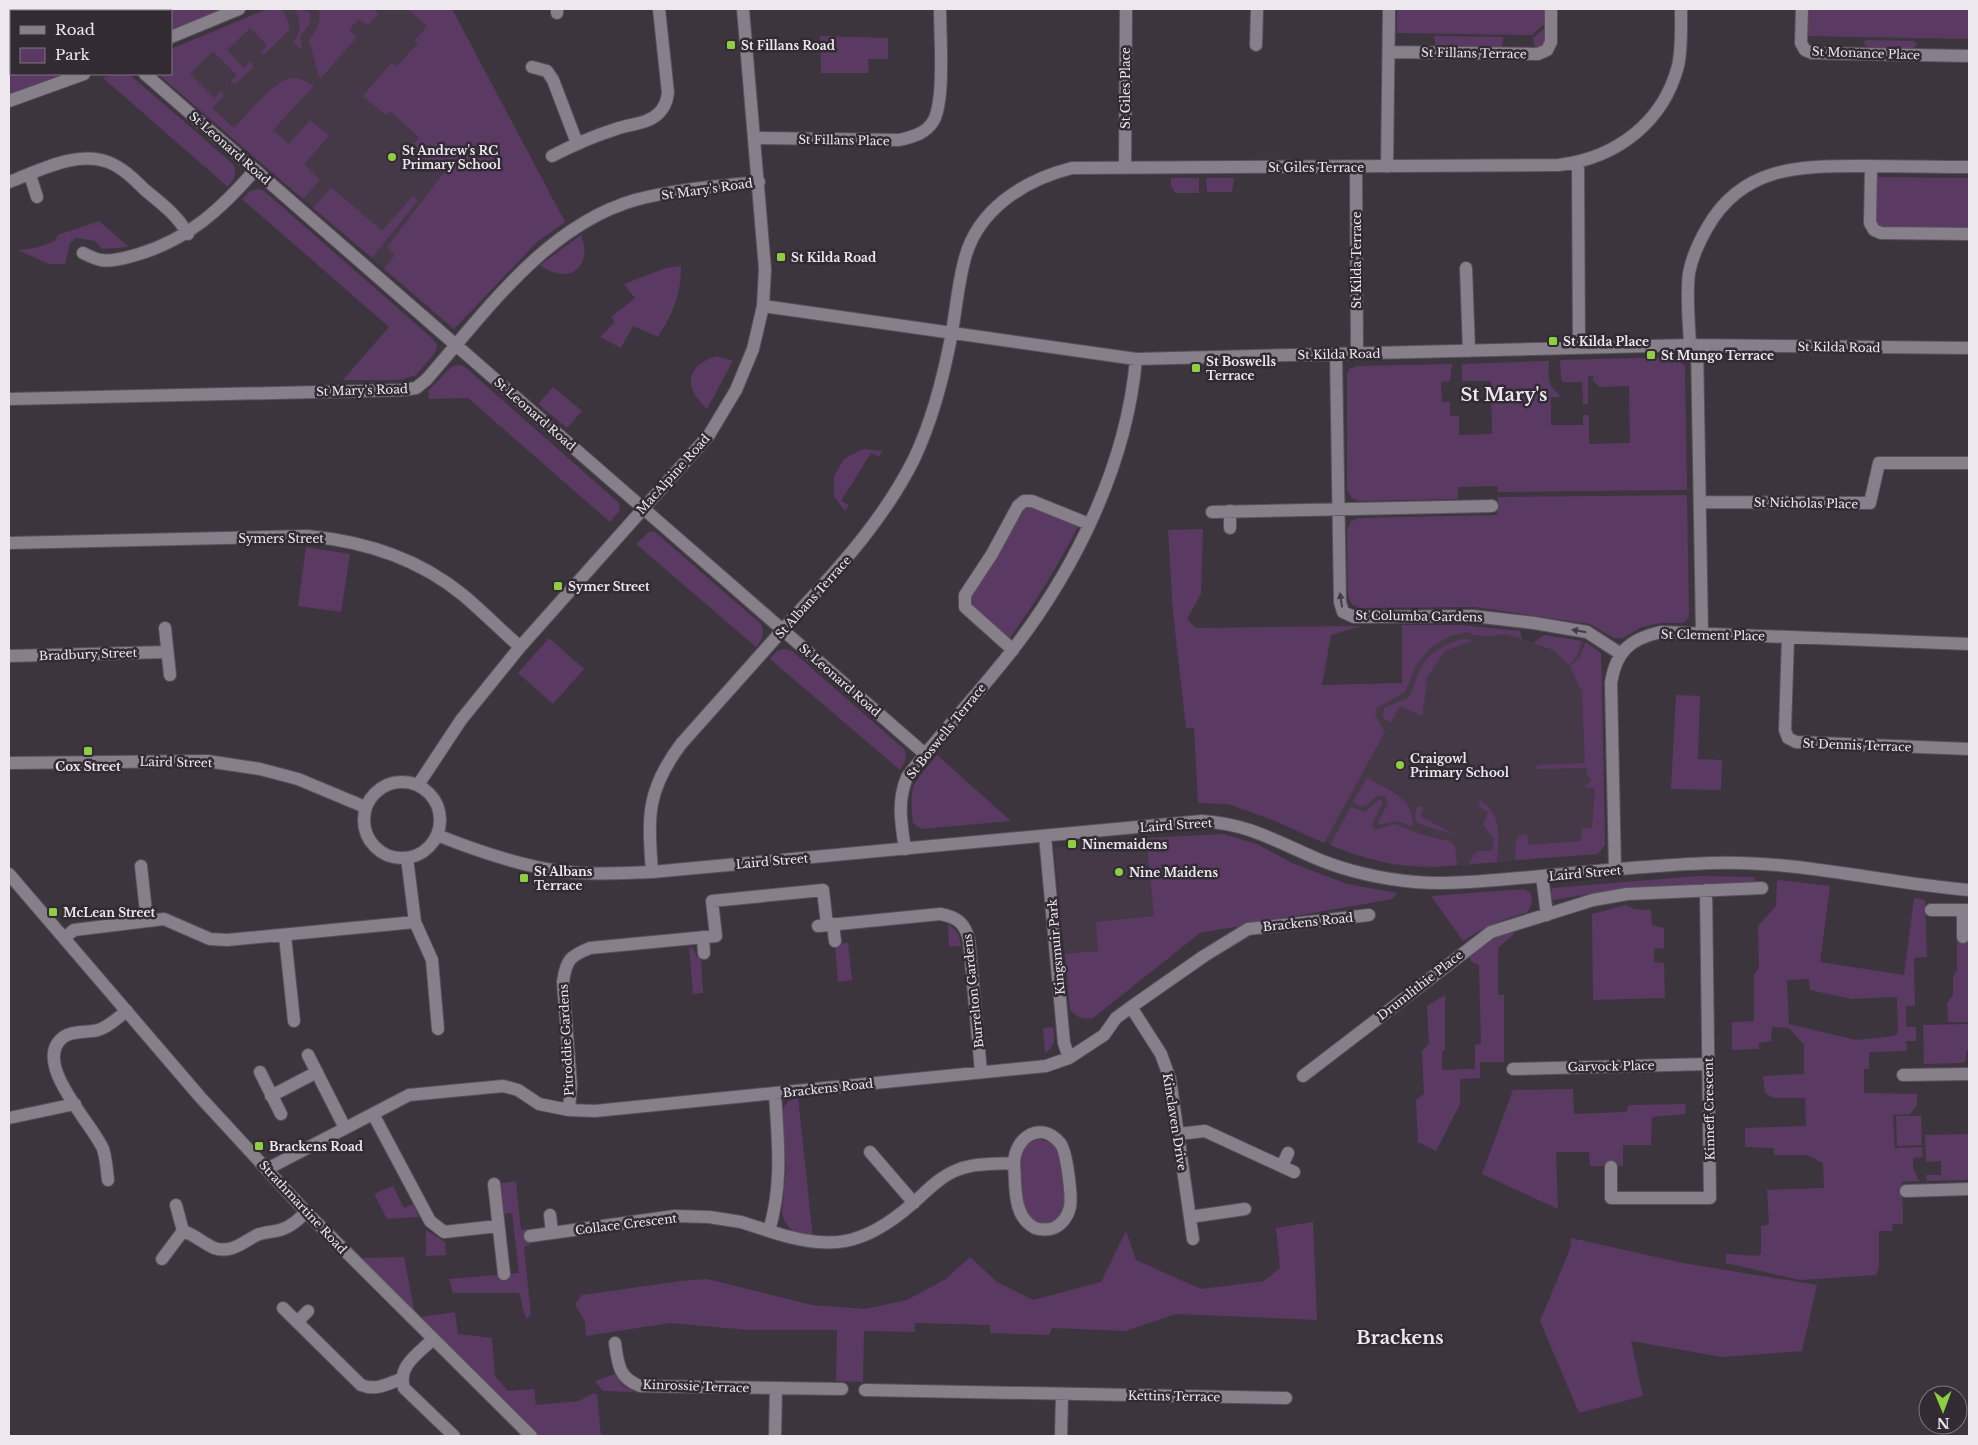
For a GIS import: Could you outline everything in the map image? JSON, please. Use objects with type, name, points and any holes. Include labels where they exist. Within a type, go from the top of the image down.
[{"type":"street","points":[[172,37],[240,9]]},
{"type":"street","points":[[552,156],[577,143],[615,129],[648,120],[659,113],[666,104],[668,93],[662,19],[659,9]]},
{"type":"street","name":"MacAlpine Road","points":[[418,785],[460,720],[520,647],[709,435],[736,390],[753,349],[763,306],[765,269],[744,9]]},
{"type":"street","name":"St Fillans Place","points":[[755,138],[899,140],[918,136],[934,121],[940,102],[940,9]]},
{"type":"street","name":"St Giles Place","points":[[1125,168],[1126,9]]},
{"type":"street","points":[[1256,45],[1257,9]]},
{"type":"street","points":[[1388,167],[1389,9]]},
{"type":"street","name":"St Fillans Terrace","points":[[1389,52],[1538,54],[1547,50],[1552,42],[1551,9]]},
{"type":"street","name":"St Giles Terrace","points":[[952,333],[964,260],[974,237],[987,216],[1004,199],[1025,184],[1048,174],[1072,168],[1388,167],[1559,165],[1578,163],[1602,156],[1623,144],[1642,129],[1658,110],[1670,89],[1678,66],[1681,41],[1681,9]]},
{"type":"street","name":"St Monance Place","points":[[1802,9],[1801,43],[1805,50],[1812,53],[1969,56]]},
{"type":"street","points":[[532,67],[547,71],[553,80],[577,143]]},
{"type":"street","points":[[9,101],[81,75]]},
{"type":"street","name":"St Leonard Road","points":[[146,75],[925,754]]},
{"type":"street","points":[[9,182],[70,160],[89,158],[108,162],[123,170],[179,219],[188,234]]},
{"type":"street","points":[[1578,163],[1580,348]]},
{"type":"street","points":[[1702,634],[1700,502],[1694,345],[1689,273],[1697,245],[1713,218],[1730,198],[1753,182],[1777,172],[1807,166],[1969,167]]},
{"type":"street","points":[[1871,166],[1870,223],[1874,230],[1881,234],[1969,234]]},
{"type":"street","name":"St Kilda Terrace","points":[[1356,167],[1357,354]]},
{"type":"street","points":[[83,254],[102,260],[125,258],[159,248],[188,234],[213,215],[255,170]]},
{"type":"street","points":[[30,175],[37,197]]},
{"type":"street","name":"St Mary's Road","points":[[9,399],[403,390],[416,388],[426,380],[534,259],[554,242],[599,214],[634,200],[677,191],[759,182]]},
{"type":"street","points":[[1466,268],[1468,351]]},
{"type":"street","name":"St Kilda Road","points":[[763,306],[1136,359],[1694,345],[1969,348]]},
{"type":"street","name":"St Albans Terrace","points":[[652,872],[650,811],[654,788],[665,765],[681,744],[862,541],[892,500],[915,458],[933,410],[952,333]]},
{"type":"street","name":"St Columba Gardens","points":[[1336,354],[1340,602],[1344,612],[1354,617],[1473,616],[1534,623],[1587,632],[1621,654]]},
{"type":"street","name":"St Boswells Terrace","points":[[905,849],[900,806],[901,791],[907,777],[1012,650],[1058,585],[1090,524],[1112,467],[1134,383],[1136,359]]},
{"type":"street","name":"St Nicholas Place","points":[[1700,502],[1870,504],[1879,462],[1969,463]]},
{"type":"street","points":[[1012,650],[966,607],[963,601],[992,554],[1018,506],[1024,501],[1032,501],[1090,524]]},
{"type":"street","points":[[1212,512],[1492,506]]},
{"type":"street","points":[[1230,511],[1230,528]]},
{"type":"street","name":"Symers Street","points":[[9,543],[307,536],[351,542],[390,554],[429,573],[462,594],[520,647]]},
{"type":"street","points":[[165,628],[170,674]]},
{"type":"street","name":"St Clement Place","points":[[1616,870],[1611,682],[1614,667],[1621,654],[1631,642],[1661,632],[1969,644]]},
{"type":"street","name":"St Dennis Terrace","points":[[1788,637],[1785,730],[1788,738],[1796,742],[1969,749]]},
{"type":"street","name":"Bradbury Street","points":[[9,656],[168,652]]},
{"type":"street","name":"Laird Street","points":[[9,763],[207,761],[260,769],[298,778],[365,807]]},
{"type":"street","points":[[406,782],[418,785],[429,793],[438,806],[440,818],[437,835],[430,846],[420,854],[407,858],[394,858],[382,853],[372,844],[366,833],[363,820],[365,807],[372,796],[387,785],[406,782]]},
{"type":"street","name":"Laird Street","points":[[437,835],[472,850],[516,863],[560,871],[599,873],[652,872],[1202,821],[1227,823],[1270,836],[1320,860],[1376,877],[1440,883],[1713,863],[1761,864],[1821,870],[1923,886],[1969,890]]},
{"type":"street","name":"Kingsmuir Park","points":[[1046,836],[1064,1043],[1069,1058]]},
{"type":"street","points":[[407,858],[415,922],[432,960],[438,1029]]},
{"type":"street","points":[[141,866],[147,921]]},
{"type":"street","name":"Strathmartine Road","points":[[9,874],[126,1011],[306,1212],[432,1340],[531,1436]]},
{"type":"street","points":[[1542,876],[1547,915]]},
{"type":"street","name":"Drumlithie Place","points":[[1303,1076],[1491,932],[1593,900],[1626,894],[1762,888]]},
{"type":"street","points":[[704,953],[703,937],[716,936],[712,901],[823,890],[826,925],[835,941]]},
{"type":"street","name":"Kinneff Crescent","points":[[1610,1167],[1611,1198],[1710,1198],[1706,890]]},
{"type":"street","points":[[1931,910],[1966,910],[1963,937]]},
{"type":"street","name":"Burrelton Gardens","points":[[826,925],[940,914],[955,916],[966,927],[970,940],[981,1072]]},
{"type":"street","name":"Brackens Road","points":[[267,1169],[408,1095],[503,1086],[518,1090],[539,1104],[569,1110],[595,1111],[1046,1066],[1069,1058],[1104,1034],[1116,1018],[1131,1007],[1204,956],[1248,929],[1369,915]]},
{"type":"street","points":[[64,938],[74,930],[164,919],[210,939],[227,940],[285,936],[415,922]]},
{"type":"street","points":[[285,936],[294,1021]]},
{"type":"street","name":"Pitroddie Gardens","points":[[569,1110],[571,1085],[563,982],[565,966],[574,954],[590,948],[703,937]]},
{"type":"street","name":"Kinclaven Drive","points":[[1131,1007],[1161,1054],[1170,1079],[1193,1239]]},
{"type":"street","points":[[108,1180],[103,1149],[58,1076],[53,1061],[55,1048],[64,1037],[77,1032],[104,1028],[126,1011]]},
{"type":"street","points":[[308,1055],[345,1128]]},
{"type":"street","name":"Garvock Place","points":[[1513,1069],[1708,1064]]},
{"type":"street","points":[[260,1072],[281,1114]]},
{"type":"street","points":[[272,1096],[317,1072]]},
{"type":"street","points":[[1903,1075],[1969,1074]]},
{"type":"street","points":[[768,1231],[776,1207],[780,1167],[775,1093]]},
{"type":"street","points":[[9,1118],[75,1104]]},
{"type":"street","points":[[373,1114],[430,1221],[444,1232],[498,1226]]},
{"type":"street","points":[[1178,1134],[1205,1131],[1294,1172]]},
{"type":"street","points":[[1041,1133],[1052,1136],[1062,1145],[1066,1157],[1070,1206],[1065,1219],[1053,1228],[1039,1229],[1026,1223],[1018,1210],[1014,1163],[1017,1146],[1030,1135],[1041,1133]]},
{"type":"street","points":[[870,1152],[914,1202]]},
{"type":"street","points":[[1282,1166],[1288,1153]]},
{"type":"street","name":"Collace Crescent","points":[[530,1236],[675,1216],[709,1217],[740,1222],[798,1240],[831,1243],[873,1233],[892,1222],[942,1177],[959,1169],[981,1164],[1014,1163]]},
{"type":"street","points":[[494,1184],[504,1274]]},
{"type":"street","points":[[1906,1191],[1969,1189]]},
{"type":"street","points":[[176,1205],[183,1231]]},
{"type":"street","points":[[1190,1217],[1245,1209]]},
{"type":"street","points":[[183,1231],[195,1235],[213,1248],[226,1250],[237,1247],[259,1234],[283,1230],[306,1212]]},
{"type":"street","points":[[550,1216],[552,1233]]},
{"type":"street","points":[[162,1259],[183,1231]]},
{"type":"street","points":[[283,1308],[361,1384],[369,1388],[378,1388],[401,1379]]},
{"type":"street","points":[[297,1322],[308,1311]]},
{"type":"street","points":[[432,1340],[404,1368],[401,1379],[404,1388],[454,1436]]},
{"type":"street","name":"Kinrossie Terrace","points":[[615,1344],[620,1369],[628,1382],[640,1386],[842,1389]]},
{"type":"street","points":[[775,1436],[776,1388]]},
{"type":"street","name":"Kettins Terrace","points":[[866,1390],[1286,1398]]},
{"type":"street","points":[[1061,1436],[1062,1394]]},
{"type":"shaded area","name":"St Andrew's RC Primary School","points":[[267,9],[452,9],[565,222],[537,242],[454,329],[159,75],[172,75],[172,49]]},
{"type":"shaded area","name":"Craigowl Primary School","points":[[1402,625],[1461,625],[1520,631],[1522,639],[1533,643],[1544,635],[1584,642],[1601,653],[1605,845],[1598,854],[1431,868],[1393,865],[1353,854],[1273,820],[1228,804],[1198,803],[1322,685],[1402,683]]},
{"type":"shaded area","points":[[1146,838],[1154,916],[1096,922],[1099,951],[1065,954],[1054,848]]},
{"type":"green space","points":[[9,9],[226,9],[172,31],[172,10],[10,10],[10,75],[68,75],[9,96]]},
{"type":"green space","points":[[267,9],[283,9],[289,30],[265,54],[260,53],[267,45],[250,28],[227,50],[244,68],[251,61],[253,67],[236,84],[230,82],[237,75],[213,51],[190,74],[214,98],[222,90],[224,96],[212,108],[234,128],[278,84],[293,78],[304,80],[314,86],[273,130],[289,144],[310,120],[329,136],[304,164],[320,180],[303,199],[159,75],[172,75],[172,49]]},
{"type":"green space","points":[[295,9],[307,11],[311,15],[309,25],[300,37],[302,50],[293,42],[300,26]]},
{"type":"green space","points":[[318,9],[373,9],[379,13],[368,26],[358,19],[349,30],[357,37],[320,79],[309,40],[319,22]]},
{"type":"green space","points":[[408,9],[452,9],[565,222],[537,242],[454,329],[384,269],[395,255],[387,247],[447,169],[445,159],[435,171],[410,149],[419,137],[390,111],[386,115],[363,96],[392,62],[397,66],[418,43],[415,40],[427,26]]},
{"type":"green space","points":[[1397,9],[1547,9],[1547,22],[1532,35],[1397,33]]},
{"type":"green space","points":[[1806,9],[1968,9],[1968,39],[1806,36]]},
{"type":"green space","points":[[1547,26],[1545,46],[1535,50],[1533,38]]},
{"type":"green space","points":[[820,36],[888,38],[888,59],[868,59],[869,73],[821,73]]},
{"type":"green space","points":[[1434,36],[1503,37],[1502,49],[1436,48]]},
{"type":"green space","points":[[1866,40],[1913,41],[1917,44],[1912,51],[1870,50],[1863,43]]},
{"type":"green space","points":[[113,75],[130,75],[233,164],[235,176],[228,187],[103,78]]},
{"type":"green space","points":[[1878,177],[1969,178],[1969,230],[1881,229],[1875,223],[1875,184]]},
{"type":"green space","points":[[1171,178],[1199,178],[1199,193],[1175,193],[1171,185]]},
{"type":"green space","points":[[1206,178],[1234,178],[1232,192],[1207,192]]},
{"type":"green space","points":[[331,187],[382,231],[413,196],[418,200],[372,258],[313,208]]},
{"type":"green space","points":[[263,190],[433,339],[437,345],[435,353],[416,375],[400,380],[343,380],[389,327],[242,199],[250,191]]},
{"type":"green space","points":[[99,221],[129,247],[102,249],[95,241],[76,238],[70,243],[65,264],[49,264],[18,250],[35,248],[55,241],[58,235]]},
{"type":"green space","points":[[581,235],[584,257],[581,265],[576,270],[560,274],[540,265]]},
{"type":"green space","points":[[681,266],[678,295],[668,320],[658,337],[633,326],[621,348],[600,337],[615,322],[611,317],[635,298],[624,284],[666,268]]},
{"type":"green space","points":[[717,356],[733,361],[707,409],[694,393],[691,386],[691,378],[698,366],[706,360]]},
{"type":"green space","points":[[1675,357],[1685,366],[1687,490],[1498,492],[1497,486],[1458,487],[1458,499],[1360,501],[1352,498],[1347,490],[1347,375],[1349,369],[1357,366],[1452,364],[1450,381],[1441,382],[1442,402],[1450,402],[1450,416],[1459,416],[1459,435],[1492,434],[1491,381],[1462,381],[1462,364],[1549,361],[1549,381],[1560,397],[1551,397],[1551,425],[1583,425],[1583,415],[1589,415],[1589,444],[1630,443],[1629,386],[1600,387],[1593,381],[1593,376],[1588,376],[1588,404],[1583,404],[1582,382],[1563,382],[1561,379],[1560,360]]},
{"type":"green space","points":[[457,365],[464,366],[619,503],[620,510],[610,522],[468,398],[429,399],[428,391],[451,367]]},
{"type":"green space","points":[[553,387],[582,411],[567,428],[538,404]]},
{"type":"green space","points":[[863,449],[882,451],[879,457],[871,453],[841,501],[849,505],[845,511],[834,496],[834,476],[844,459]]},
{"type":"green space","points":[[1687,495],[1689,617],[1683,623],[1661,623],[1642,627],[1623,638],[1614,638],[1590,624],[1475,607],[1358,608],[1352,604],[1348,597],[1347,530],[1351,521],[1359,518],[1497,515],[1498,497]]},
{"type":"green space","points":[[1032,506],[1078,526],[1046,584],[1009,639],[970,606],[969,598],[1021,510]]},
{"type":"green space","points":[[1203,529],[1201,594],[1187,619],[1196,628],[1361,626],[1331,635],[1322,685],[1402,683],[1402,625],[1461,625],[1520,631],[1522,639],[1505,634],[1490,636],[1474,635],[1468,632],[1449,636],[1430,648],[1415,667],[1405,692],[1377,708],[1375,715],[1385,732],[1324,843],[1273,820],[1228,804],[1198,803],[1194,728],[1186,728],[1173,613],[1168,530]]},
{"type":"green space","points":[[650,531],[655,532],[761,624],[762,636],[756,647],[636,544]]},
{"type":"green space","points":[[306,547],[350,554],[341,612],[298,606]]},
{"type":"green space","points":[[1544,635],[1582,641],[1577,656],[1569,665],[1553,650],[1533,643]]},
{"type":"green space","points":[[549,638],[584,669],[553,704],[518,673]]},
{"type":"green space","points":[[1463,639],[1473,640],[1445,651],[1425,680],[1427,682],[1422,716],[1400,706],[1391,722],[1383,718],[1384,708],[1408,698],[1422,665],[1431,655],[1449,644]]},
{"type":"green space","points":[[1586,642],[1601,653],[1605,845],[1598,854],[1515,860],[1516,840],[1520,836],[1527,834],[1528,845],[1581,841],[1582,828],[1592,828],[1595,788],[1585,787],[1592,779],[1587,775],[1587,768],[1535,769],[1538,765],[1585,763],[1582,692],[1570,666],[1580,657]]},
{"type":"green space","points":[[784,649],[792,651],[904,749],[906,755],[900,770],[770,659],[777,651]]},
{"type":"green space","points":[[1676,695],[1700,696],[1698,759],[1722,760],[1721,790],[1671,789]]},
{"type":"green space","points":[[937,755],[1011,821],[921,829],[913,823],[912,792],[914,786]]},
{"type":"green space","points":[[1367,778],[1391,791],[1405,802],[1412,816],[1412,826],[1398,821],[1377,825],[1388,803],[1386,797],[1375,797],[1366,806],[1362,807],[1353,802]]},
{"type":"green space","points":[[1379,800],[1382,801],[1382,804],[1372,825],[1375,830],[1395,824],[1419,834],[1451,842],[1455,846],[1457,865],[1423,867],[1392,864],[1377,861],[1330,845],[1351,807],[1364,812]]},
{"type":"green space","points":[[1481,800],[1493,814],[1498,828],[1497,862],[1470,864],[1472,857],[1478,851],[1492,851],[1494,839],[1483,825],[1488,812],[1478,806]]},
{"type":"green space","points":[[1420,806],[1424,808],[1420,816],[1455,835],[1419,824],[1415,819],[1416,809]]},
{"type":"green space","points":[[1223,834],[1257,844],[1292,863],[1347,884],[1397,893],[1392,899],[1200,933],[1093,1018],[1078,1017],[1073,1013],[1070,1010],[1065,954],[1098,951],[1096,922],[1154,916],[1146,838]]},
{"type":"green space","points":[[1698,876],[1755,877],[1754,883],[1608,891],[1552,900],[1549,896],[1552,888]]},
{"type":"green space","points":[[1777,880],[1830,886],[1820,962],[1904,975],[1914,898],[1925,900],[1927,957],[1914,958],[1915,1006],[1906,1006],[1906,1027],[1916,1027],[1916,1041],[1906,1041],[1907,1051],[1869,1052],[1869,1069],[1864,1069],[1864,1093],[1917,1094],[1917,1105],[1910,1114],[1893,1115],[1895,1148],[1922,1147],[1923,1157],[1913,1158],[1913,1168],[1919,1181],[1902,1182],[1903,1224],[1892,1224],[1893,1231],[1879,1231],[1879,1267],[1876,1275],[1800,1280],[1726,1263],[1726,1254],[1757,1256],[1761,1254],[1761,1226],[1769,1225],[1767,1190],[1824,1188],[1823,1163],[1807,1155],[1774,1155],[1774,1148],[1745,1147],[1745,1128],[1806,1126],[1805,1098],[1774,1098],[1765,1093],[1763,1076],[1804,1074],[1804,1045],[1789,1028],[1772,1027],[1771,1041],[1759,1043],[1759,1049],[1732,1050],[1732,1022],[1754,1021],[1754,975],[1759,968],[1758,926],[1776,906]],"holes":[[[1809,979],[1810,990],[1851,999],[1897,997],[1898,1032],[1895,1036],[1856,1040],[1789,1024],[1787,980]]]},
{"type":"green space","points":[[1524,889],[1531,893],[1532,904],[1527,913],[1494,924],[1463,941],[1431,896]]},
{"type":"green space","points":[[1626,905],[1634,909],[1651,910],[1652,925],[1664,928],[1664,948],[1654,949],[1654,962],[1664,963],[1665,998],[1593,1000],[1592,914]]},
{"type":"green space","points":[[948,924],[958,933],[961,946],[949,947]]},
{"type":"green space","points":[[1512,931],[1515,933],[1498,948],[1498,995],[1504,995],[1504,1062],[1480,1062],[1480,1078],[1460,1079],[1460,1104],[1436,1151],[1418,1142],[1416,1100],[1424,1094],[1422,1051],[1429,1044],[1427,1006],[1445,995],[1445,1050],[1442,1052],[1442,1070],[1475,1069],[1475,1045],[1481,1044],[1479,965],[1472,962],[1468,955],[1492,937]]},
{"type":"green space","points":[[1969,940],[1969,1022],[1948,1022],[1947,1003],[1953,995],[1953,977],[1957,970],[1957,941]]},
{"type":"green space","points":[[848,943],[852,980],[838,982],[835,944]]},
{"type":"green space","points":[[689,947],[693,949],[697,957],[701,957],[703,993],[693,994]]},
{"type":"green space","points":[[1969,1024],[1969,1051],[1966,1051],[1966,1061],[1963,1063],[1924,1064],[1923,1025]]},
{"type":"green space","points":[[1053,1027],[1054,1042],[1045,1053],[1043,1028]]},
{"type":"green space","points":[[1573,1089],[1574,1114],[1626,1112],[1629,1105],[1686,1104],[1685,1114],[1652,1117],[1651,1145],[1623,1145],[1623,1166],[1590,1166],[1589,1152],[1556,1152],[1558,1209],[1482,1174],[1513,1090]]},
{"type":"green space","points":[[798,1098],[813,1238],[800,1235],[789,1228],[782,1213],[786,1167],[782,1114],[787,1103]]},
{"type":"green space","points":[[1896,1116],[1921,1116],[1922,1145],[1897,1146]]},
{"type":"green space","points":[[1969,1134],[1969,1180],[1927,1181],[1926,1175],[1941,1175],[1941,1161],[1926,1162],[1925,1135]]},
{"type":"green space","points":[[1038,1139],[1053,1143],[1058,1151],[1065,1203],[1060,1217],[1055,1221],[1043,1224],[1031,1218],[1023,1207],[1019,1176],[1024,1146]]},
{"type":"green space","points":[[516,1181],[521,1230],[530,1229],[530,1245],[524,1247],[531,1315],[526,1319],[519,1293],[453,1293],[449,1279],[519,1273],[512,1213],[502,1214],[497,1184]]},
{"type":"green space","points":[[393,1186],[404,1208],[413,1204],[419,1217],[387,1219],[374,1194]]},
{"type":"green space","points":[[1313,1222],[1317,1320],[1176,1314],[1125,1331],[1052,1328],[1049,1335],[990,1333],[990,1325],[915,1323],[915,1332],[864,1331],[863,1382],[836,1381],[837,1330],[749,1330],[670,1323],[586,1336],[585,1322],[575,1304],[582,1295],[707,1279],[812,1305],[865,1309],[907,1300],[946,1279],[970,1257],[997,1282],[1033,1300],[1101,1282],[1126,1231],[1136,1260],[1201,1289],[1264,1281],[1280,1268],[1276,1228]]},
{"type":"green space","points":[[426,1230],[445,1242],[446,1255],[426,1256]]},
{"type":"green space","points":[[1571,1238],[1683,1263],[1817,1285],[1802,1351],[1722,1357],[1631,1341],[1643,1396],[1579,1413],[1540,1321],[1570,1249]]},
{"type":"green space","points":[[404,1257],[415,1314],[362,1258]]},
{"type":"green space","points":[[455,1312],[458,1334],[492,1338],[495,1376],[508,1391],[534,1389],[536,1405],[579,1401],[594,1393],[597,1395],[601,1436],[538,1436],[421,1317]]},
{"type":"green space","points":[[615,1374],[623,1386],[635,1392],[603,1391],[595,1381]]},
{"type":"place","name":"St Fillans Road","points":[[731,45]]},
{"type":"place","name":"St Andrew's RC Primary School","points":[[392,157]]},
{"type":"place","name":"St Kilda Road","points":[[781,257]]},
{"type":"place","name":"St Kilda Place","points":[[1553,341]]},
{"type":"place","name":"St Mungo Terrace","points":[[1651,355]]},
{"type":"place","name":"St Boswells Terrace","points":[[1196,368]]},
{"type":"place","name":"Symer Street","points":[[558,586]]},
{"type":"place","name":"Cox Street","points":[[88,751]]},
{"type":"place","name":"Craigowl Primary School","points":[[1400,765]]},
{"type":"place","name":"Ninemaidens","points":[[1072,844]]},
{"type":"place","name":"Nine Maidens","points":[[1119,872]]},
{"type":"place","name":"St Albans Terrace","points":[[524,878]]},
{"type":"place","name":"McLean Street","points":[[53,912]]},
{"type":"place","name":"Brackens Road","points":[[259,1146]]},
{"type":"district","name":"St Mary's","points":[[1504,395]]},
{"type":"district","name":"Brackens","points":[[1400,1338]]}]
